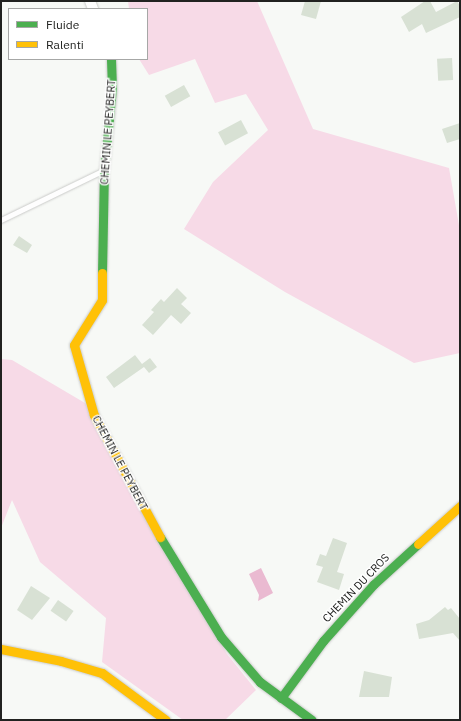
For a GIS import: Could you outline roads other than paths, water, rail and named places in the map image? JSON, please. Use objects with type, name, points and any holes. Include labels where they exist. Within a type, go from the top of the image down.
[{"type":"street","name":"CHEMIN LE PEYBERT","points":[[111,60],[112,88],[104,170],[102,300],[74,345],[94,415],[167,551],[221,637],[260,682],[312,720]]},
{"type":"street","name":"CHEMIN DU CROS","points":[[281,698],[323,641],[374,584],[460,506]]},
{"type":"street","points":[[1,649],[61,661],[102,673],[166,720]]},
{"type":"lane","points":[[1,220],[104,170]]}]
